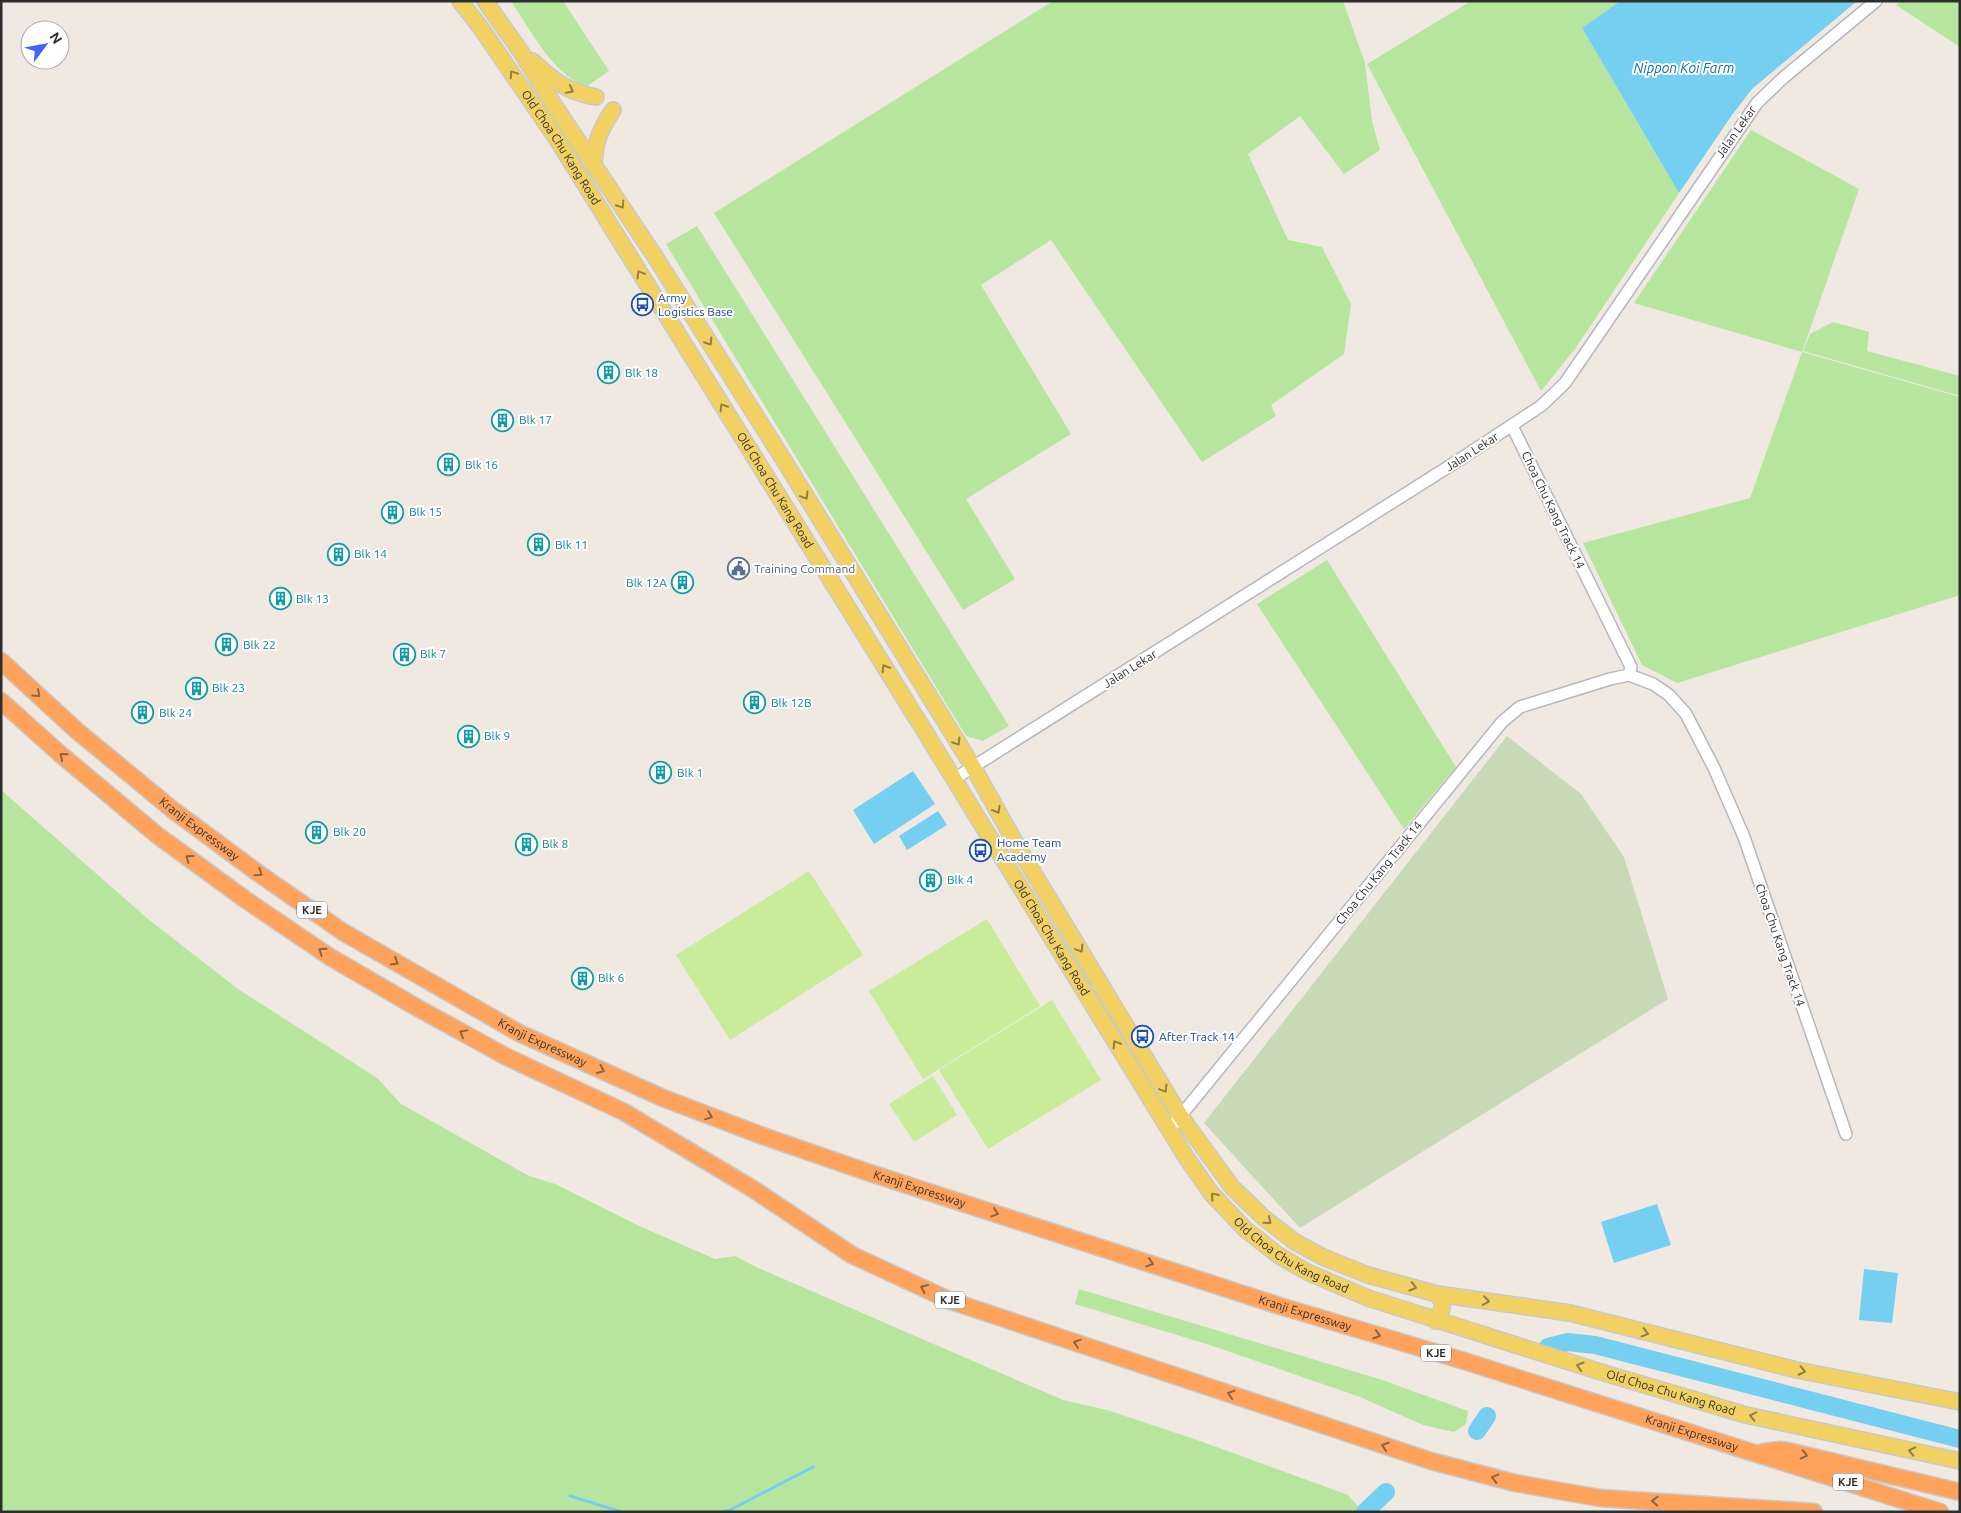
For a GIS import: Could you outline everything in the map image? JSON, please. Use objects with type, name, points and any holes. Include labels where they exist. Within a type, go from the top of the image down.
[{"type":"highway","name":"Kranji Expressway","points":[[1,662],[76,730],[173,810],[258,873],[343,932],[519,1032],[663,1098],[763,1136],[1280,1306],[1470,1363],[1940,1512]]},
{"type":"highway","name":"KJE","points":[[1,701],[59,753],[157,835],[246,900],[330,957],[505,1056],[624,1112],[753,1189],[852,1255],[951,1301],[1431,1461],[1514,1483],[1600,1498],[1814,1512]]},
{"type":"highway","points":[[1756,1453],[1788,1451],[1960,1492]]},
{"type":"main road","name":"Old Choa Chu Kang Road","points":[[460,1],[481,28],[558,142],[768,478],[1169,1130],[1211,1193],[1245,1229],[1278,1255],[1342,1288],[1436,1321],[1746,1415],[1960,1461]]},
{"type":"main road","name":"Old Choa Chu Kang Road","points":[[485,1],[521,52],[554,105],[654,254],[780,454],[973,767],[1019,849],[1181,1117],[1232,1187],[1264,1218],[1295,1242],[1351,1268],[1437,1294],[1570,1313],[1798,1370],[1960,1402]]},
{"type":"main road","points":[[521,52],[557,83],[578,94],[596,97]]},
{"type":"main road","points":[[594,165],[595,145],[603,126],[613,110]]},
{"type":"main road","points":[[768,478],[771,462],[780,454]]},
{"type":"main road","points":[[1436,1321],[1443,1309],[1443,1304],[1437,1294]]},
{"type":"street","name":"Jalan Lekar","points":[[954,779],[1102,687],[1512,426],[1540,406],[1565,383],[1757,103],[1783,78],[1876,1]]},
{"type":"street","name":"Choa Chu Kang Track 14","points":[[1512,426],[1630,667],[1629,675]]},
{"type":"street","name":"Choa Chu Kang Track 14","points":[[1169,1130],[1502,722],[1520,707],[1610,679],[1629,675],[1654,684],[1669,695],[1686,714],[1714,768],[1744,836],[1846,1134]]},
{"type":"green space","points":[[511,1],[563,1],[609,71],[586,87],[562,72],[543,50]]},
{"type":"green space","points":[[1053,1],[1343,1],[1365,63],[1372,121],[1380,150],[1344,174],[1300,116],[1248,154],[1288,240],[1322,247],[1351,304],[1344,354],[1271,405],[1276,416],[1202,462],[1051,240],[981,285],[1071,434],[966,499],[1015,579],[963,610],[714,213]]},
{"type":"green space","points":[[1471,1],[1620,1],[1582,28],[1679,193],[1575,349],[1541,391],[1367,64]]},
{"type":"green space","points":[[1901,1],[1960,1],[1960,47],[1896,5]]},
{"type":"green space","points":[[1751,130],[1859,189],[1802,352],[1634,303]]},
{"type":"green space","points":[[697,226],[1009,726],[983,741],[966,736],[666,244]]},
{"type":"green space","points":[[1833,322],[1869,332],[1867,351],[1960,376],[1960,396],[1803,351],[1810,334]]},
{"type":"green space","points":[[1802,352],[1960,397],[1960,595],[1677,683],[1642,665],[1583,543],[1750,498]]},
{"type":"green space","points":[[1327,560],[1456,767],[1404,829],[1257,604]]},
{"type":"green space","points":[[1507,736],[1581,794],[1624,857],[1668,999],[1300,1228],[1204,1123]]},
{"type":"green space","points":[[1,790],[148,919],[238,989],[377,1078],[401,1104],[529,1176],[555,1184],[639,1226],[715,1259],[735,1256],[756,1267],[1063,1400],[1107,1410],[1197,1440],[1348,1495],[1363,1512],[1,1512]]},
{"type":"green space","points":[[809,871],[863,955],[730,1040],[676,955]]},
{"type":"green space","points":[[987,919],[1040,1006],[923,1079],[869,991]]},
{"type":"green space","points":[[1052,1000],[1101,1080],[988,1149],[939,1070]]},
{"type":"green space","points":[[933,1076],[957,1115],[914,1142],[889,1104]]},
{"type":"green space","points":[[1079,1289],[1382,1380],[1468,1411],[1466,1424],[1454,1432],[1423,1425],[1360,1397],[1210,1345],[1075,1304]]},
{"type":"water","name":"Nippon Koi Farm","points":[[1620,1],[1857,1],[1752,89],[1679,193],[1582,28]]},
{"type":"water","points":[[913,771],[935,804],[874,844],[853,810]]},
{"type":"water","points":[[938,811],[947,825],[907,850],[899,836]]},
{"type":"water","points":[[1657,1204],[1671,1245],[1614,1263],[1601,1222]]},
{"type":"water","points":[[1864,1269],[1898,1273],[1892,1323],[1859,1320]]},
{"type":"waterway","points":[[1548,1347],[1568,1342],[1595,1345],[1960,1439]]},
{"type":"waterway","points":[[1477,1431],[1487,1416]]},
{"type":"waterway","points":[[722,1512],[730,1510],[813,1467]]},
{"type":"waterway","points":[[1365,1512],[1386,1492]]},
{"type":"waterway","points":[[570,1496],[622,1512]]},
{"type":"place","name":"Army Logistics Base","points":[[642,305]]},
{"type":"place","name":"Blk 18","points":[[609,373]]},
{"type":"place","name":"Blk 17","points":[[503,420]]},
{"type":"place","name":"Blk 16","points":[[449,465]]},
{"type":"place","name":"Blk 15","points":[[393,512]]},
{"type":"place","name":"Blk 11","points":[[539,545]]},
{"type":"place","name":"Blk 14","points":[[338,554]]},
{"type":"place","name":"Training Command","points":[[738,569]]},
{"type":"place","name":"Blk 12A","points":[[683,583]]},
{"type":"place","name":"Blk 13","points":[[280,599]]},
{"type":"place","name":"Blk 22","points":[[227,645]]},
{"type":"place","name":"Blk 7","points":[[404,654]]},
{"type":"place","name":"Blk 23","points":[[196,688]]},
{"type":"place","name":"Blk 12B","points":[[755,703]]},
{"type":"place","name":"Blk 24","points":[[143,713]]},
{"type":"place","name":"Blk 9","points":[[468,736]]},
{"type":"place","name":"Blk 1","points":[[661,773]]},
{"type":"place","name":"Blk 20","points":[[317,832]]},
{"type":"place","name":"Blk 8","points":[[526,844]]},
{"type":"place","name":"Home Team Academy","points":[[981,850]]},
{"type":"place","name":"Blk 4","points":[[931,880]]},
{"type":"place","name":"Blk 6","points":[[582,978]]},
{"type":"place","name":"After Track 14","points":[[1143,1037]]}]
